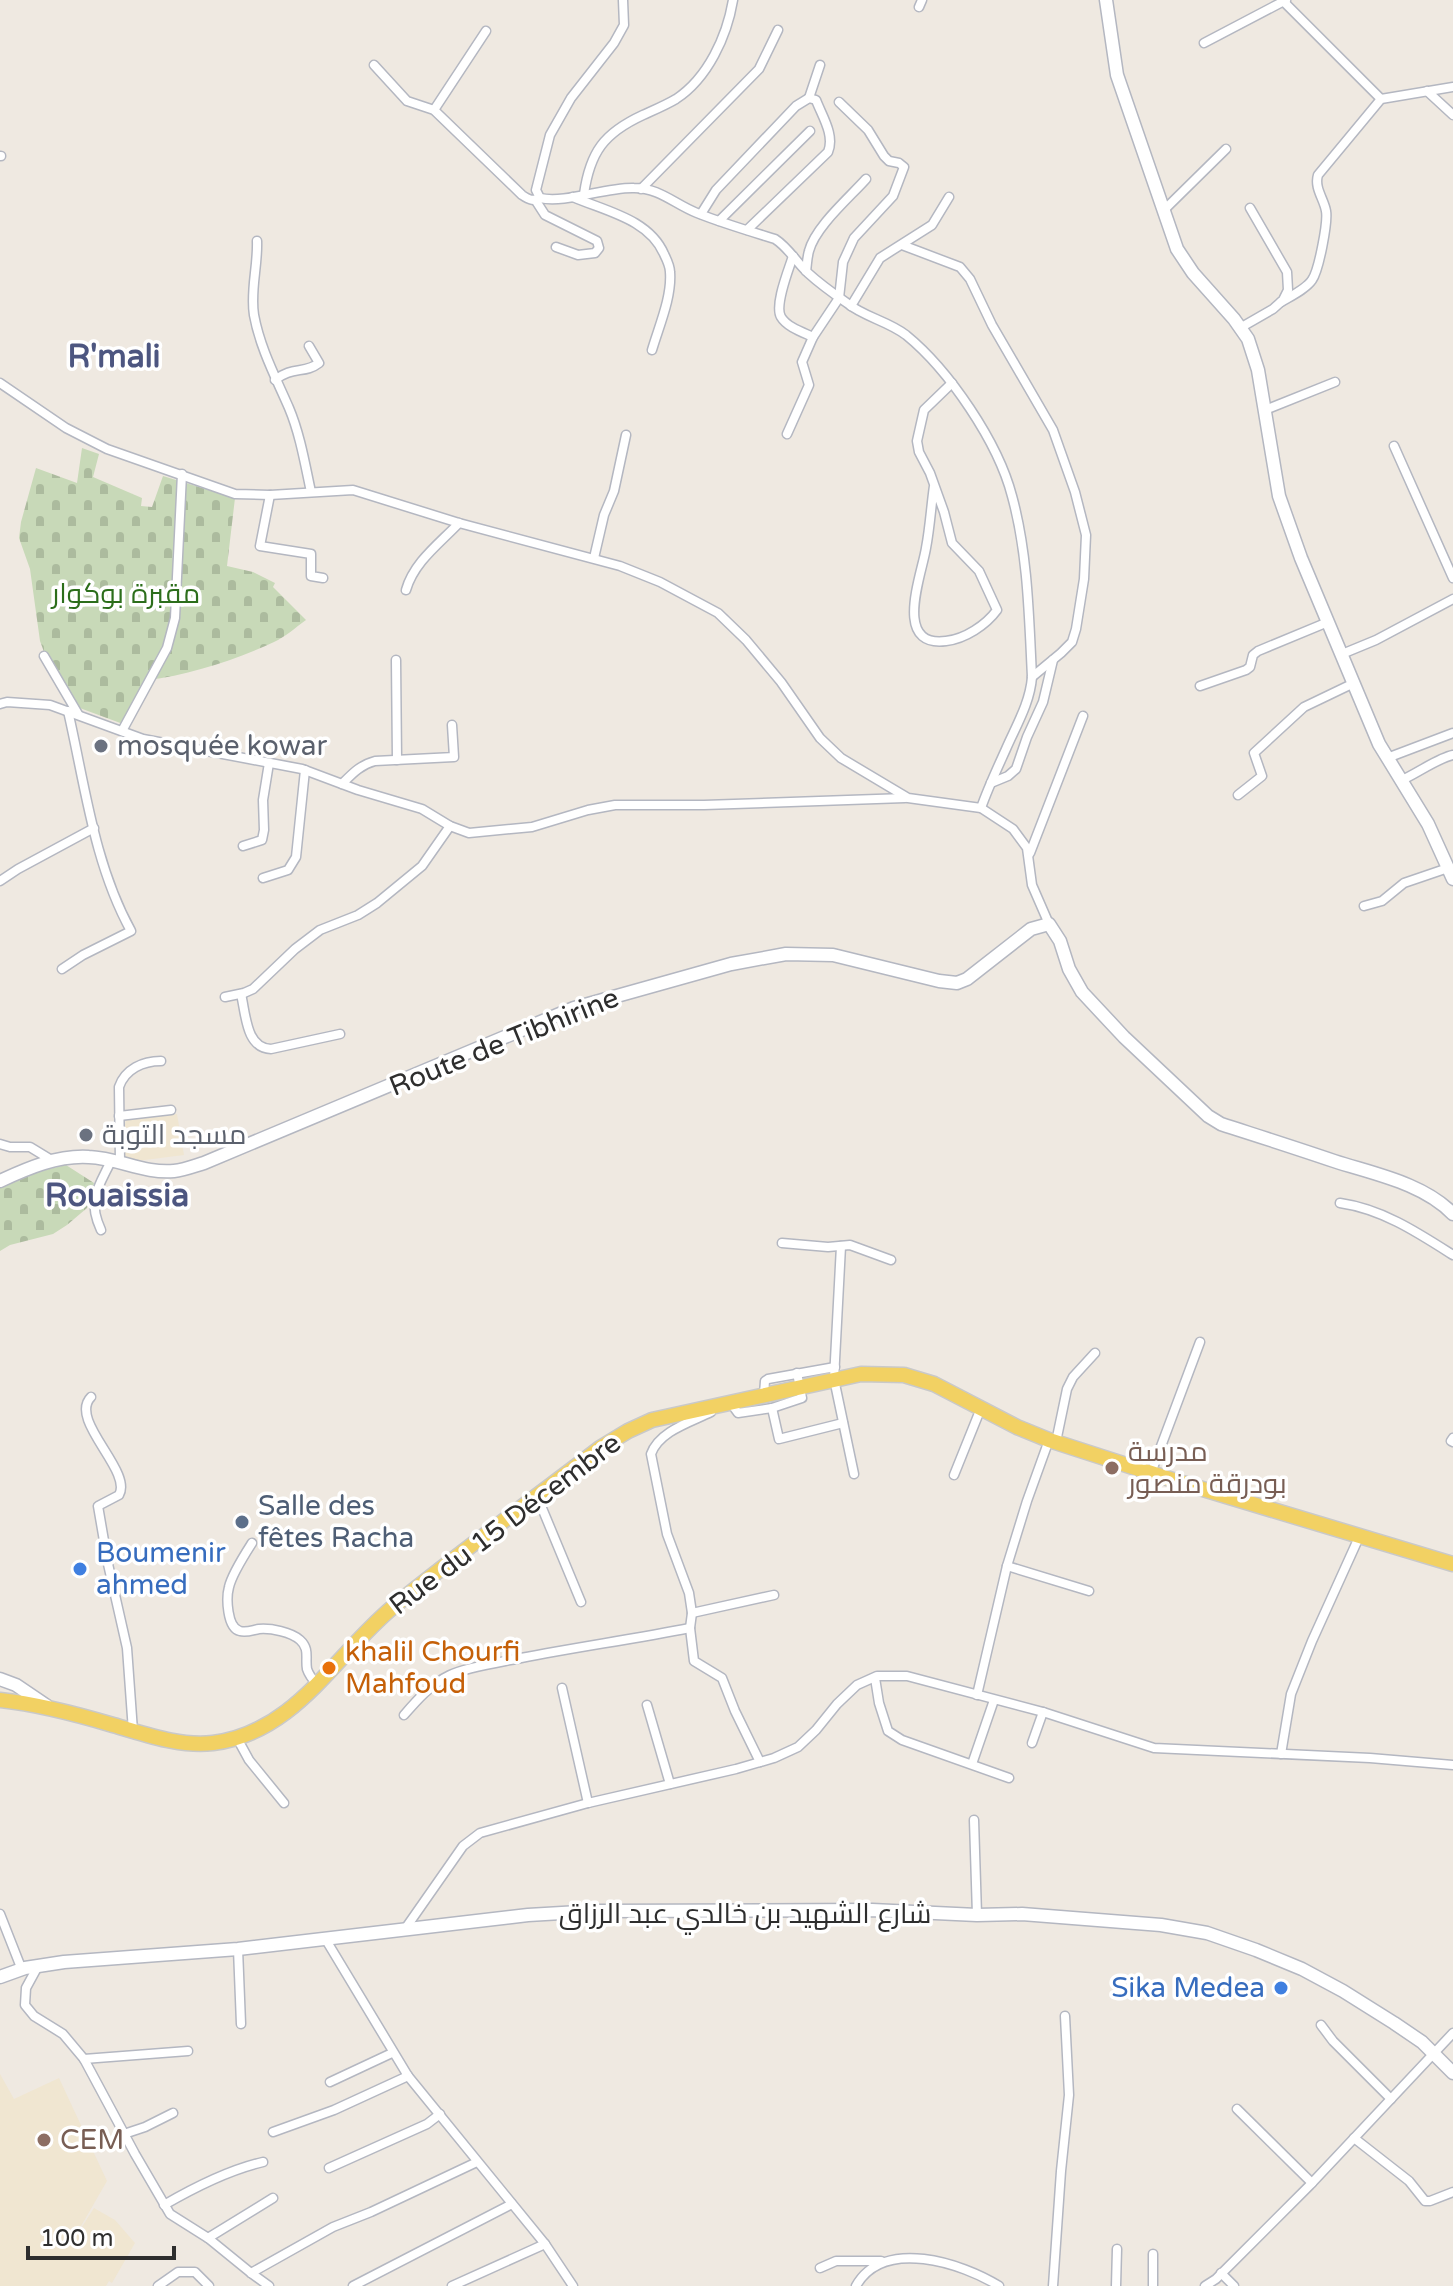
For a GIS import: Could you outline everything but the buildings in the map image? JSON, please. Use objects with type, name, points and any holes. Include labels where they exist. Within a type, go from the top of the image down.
[{"type":"main road","name":"Rue du 15 Décembre","points":[[0,1700],[49,1708],[182,1743],[211,1743],[264,1728],[288,1713],[389,1610],[600,1448],[652,1420],[764,1394],[798,1380],[835,1373],[904,1375],[934,1384],[1017,1427],[1052,1441],[1453,1564]]},
{"type":"street","points":[[556,247],[578,255],[595,253],[599,248],[597,241],[589,236],[545,215],[536,190],[550,135],[571,98],[614,43],[624,25],[623,0]]},
{"type":"street","points":[[584,194],[587,172],[602,142],[613,131],[675,100],[704,72],[717,49],[733,0]]},
{"type":"street","points":[[1106,0],[1117,75],[1177,249],[1248,339],[1258,370],[1279,496],[1301,558],[1379,744],[1428,824],[1450,874],[1404,883],[1382,901],[1364,906]]},
{"type":"street","points":[[1204,43],[1284,1],[1381,99]]},
{"type":"street","points":[[641,189],[759,69],[778,30]]},
{"type":"street","points":[[434,110],[486,31]]},
{"type":"street","points":[[374,65],[407,101],[434,110],[529,200],[551,201],[601,190],[641,189],[663,194],[693,211],[775,239],[786,246],[806,271],[839,298],[904,334],[952,383],[996,454],[1012,494],[1023,550],[1032,677],[1022,713],[981,808]]},
{"type":"street","points":[[701,214],[716,190],[796,106],[809,98],[820,65]]},
{"type":"street","points":[[1240,328],[1273,309],[1309,284],[1314,277],[1327,212],[1316,182],[1318,175],[1375,103],[1381,99],[1453,87]]},
{"type":"street","points":[[1427,91],[1453,115]]},
{"type":"street","points":[[747,230],[831,146],[816,100],[809,98]]},
{"type":"street","points":[[787,434],[809,385],[802,362],[813,337],[839,298],[847,250],[854,238],[893,196],[904,167],[884,156],[868,130],[839,102]]},
{"type":"street","points":[[719,221],[810,131]]},
{"type":"street","points":[[1163,211],[1226,149]]},
{"type":"street","points":[[806,271],[813,241],[866,179]]},
{"type":"street","points":[[572,197],[624,217],[650,231],[662,249],[671,270],[652,350]]},
{"type":"street","points":[[851,306],[880,258],[932,225],[949,197]]},
{"type":"street","points":[[1250,208],[1287,272],[1288,290],[1281,302]]},
{"type":"street","points":[[257,241],[254,315],[275,380],[290,410],[311,492]]},
{"type":"street","points":[[902,245],[960,267],[970,279],[992,325],[1053,430],[1075,492],[1086,535],[1084,579],[1076,629],[1072,642],[1032,677]]},
{"type":"street","points":[[793,256],[778,307],[780,316],[813,337]]},
{"type":"street","points":[[275,380],[294,370],[315,367],[319,363],[309,346]]},
{"type":"street","points":[[1265,410],[1335,382]]},
{"type":"street","points":[[0,383],[66,428],[107,449],[235,494],[353,490],[651,577],[718,613],[746,640],[781,682],[820,738],[841,758],[908,798]]},
{"type":"street","points":[[934,486],[927,544],[913,603],[914,619],[925,639],[948,641],[987,623],[997,610],[979,571],[952,543],[930,473],[919,452],[917,441],[924,410],[952,383]]},
{"type":"street","points":[[594,558],[604,515],[614,491],[626,435]]},
{"type":"street","points":[[1394,446],[1453,578]]},
{"type":"street","points":[[122,731],[172,634],[182,474]]},
{"type":"street","points":[[270,495],[260,546],[311,554],[311,576],[323,578]]},
{"type":"street","points":[[406,590],[417,565],[459,523]]},
{"type":"street","points":[[1342,654],[1376,640],[1453,599]]},
{"type":"street","points":[[1200,686],[1246,670],[1258,651],[1328,622]]},
{"type":"street","points":[[44,656],[79,714]]},
{"type":"street","points":[[396,660],[397,760]]},
{"type":"street","points":[[990,783],[1016,769],[1043,702],[1053,660]]},
{"type":"street","points":[[1238,795],[1262,776],[1254,753],[1272,735],[1304,707],[1354,683]]},
{"type":"street","points":[[0,704],[50,705],[143,739],[305,770],[422,809],[450,826],[469,833],[532,827],[615,805],[908,798],[981,808],[1013,829],[1027,848],[1032,885],[1082,992],[1124,1037],[1208,1116],[1221,1124],[1424,1192],[1453,1214]]},
{"type":"street","points":[[62,969],[131,931],[119,910],[100,856],[68,711]]},
{"type":"street","points":[[1029,857],[1083,716]]},
{"type":"street","points":[[342,784],[364,764],[454,757],[452,725]]},
{"type":"street","points":[[1387,758],[1453,733]]},
{"type":"street","points":[[1400,781],[1453,755]]},
{"type":"street","points":[[243,846],[262,840],[263,800],[269,763]]},
{"type":"street","points":[[263,878],[288,870],[296,857],[305,770]]},
{"type":"street","points":[[225,997],[253,989],[320,930],[358,915],[404,881],[422,866],[450,826]]},
{"type":"street","points":[[0,881],[94,828]]},
{"type":"street","name":"Route de Tibhirine","points":[[0,1181],[53,1161],[90,1157],[152,1170],[175,1171],[204,1163],[574,1008],[731,964],[786,954],[833,955],[957,983],[967,979],[1031,929],[1049,924]]},
{"type":"street","points":[[241,994],[254,1043],[262,1049],[340,1034]]},
{"type":"street","points":[[101,1230],[93,1214],[94,1202],[96,1191],[116,1162],[122,1078],[147,1061],[161,1061]]},
{"type":"street","points":[[119,1116],[171,1110]]},
{"type":"street","points":[[0,1144],[30,1147],[53,1161]]},
{"type":"street","points":[[1340,1203],[1361,1206],[1394,1219],[1453,1255]]},
{"type":"street","points":[[782,1243],[850,1245],[891,1260]]},
{"type":"street","points":[[841,1246],[835,1373],[854,1474]]},
{"type":"street","points":[[1151,1473],[1200,1342]]},
{"type":"street","points":[[977,1695],[1007,1566],[1027,1501],[1052,1441],[1067,1389],[1073,1377],[1095,1353]]},
{"type":"street","points":[[760,1762],[722,1678],[694,1661],[689,1593],[667,1534],[651,1454],[664,1436],[732,1402],[738,1413],[772,1408],[802,1398],[798,1380]]},
{"type":"street","points":[[91,1397],[85,1407],[88,1417],[122,1486],[119,1495],[98,1506],[127,1648],[133,1731]]},
{"type":"street","points":[[772,1408],[779,1439],[843,1423]]},
{"type":"street","points":[[954,1475],[981,1408]]},
{"type":"street","points":[[537,1496],[581,1602]]},
{"type":"street","points":[[1281,1754],[1291,1694],[1360,1535]]},
{"type":"street","points":[[252,1543],[228,1587],[228,1613],[233,1627],[241,1631],[263,1629],[300,1639],[307,1648],[310,1675],[317,1684]]},
{"type":"street","points":[[1007,1566],[1089,1591]]},
{"type":"street","points":[[692,1613],[774,1595]]},
{"type":"street","points":[[404,1715],[421,1696],[452,1674],[497,1662],[690,1628]]},
{"type":"street","points":[[404,1930],[463,1846],[480,1833],[588,1803],[760,1762],[798,1747],[857,1685],[875,1678],[907,1676],[1043,1712],[1154,1748],[1453,1765]]},
{"type":"street","points":[[875,1678],[888,1731],[902,1740],[1009,1778]]},
{"type":"street","points":[[0,1679],[16,1685],[49,1708]]},
{"type":"street","points":[[562,1688],[588,1803]]},
{"type":"street","points":[[972,1764],[994,1700]]},
{"type":"street","points":[[647,1705],[670,1784]]},
{"type":"street","points":[[1032,1743],[1043,1712]]},
{"type":"street","points":[[237,1738],[249,1760],[284,1803]]},
{"type":"street","points":[[974,1820],[977,1915]]},
{"type":"street","name":"شارع الشهيد بن خالدي عبد الرزاق","points":[[0,1977],[64,1962],[238,1949],[528,1915],[596,1911],[872,1910],[1022,1914],[1161,1925],[1207,1933],[1268,1955],[1343,1991],[1394,2023],[1435,2054],[1453,2073]]},
{"type":"street","points":[[0,1914],[22,1970]]},
{"type":"street","points":[[326,1940],[408,2076],[545,2244],[570,2285]]},
{"type":"street","points":[[238,1949],[241,2024]]},
{"type":"street","points":[[38,1966],[26,1988],[25,2005],[34,2016],[63,2034],[84,2059],[170,2214],[208,2238],[269,2286]]},
{"type":"street","points":[[1053,2286],[1069,2095],[1065,2016]]},
{"type":"street","points":[[1321,2025],[1391,2099]]},
{"type":"street","points":[[1205,2286],[1312,2183],[1453,2033]]},
{"type":"street","points":[[84,2059],[188,2051]]},
{"type":"street","points":[[330,2082],[392,2053]]},
{"type":"street","points":[[273,2132],[334,2110],[408,2076]]},
{"type":"street","points":[[1237,2109],[1312,2183]]},
{"type":"street","points":[[124,2134],[173,2113]]},
{"type":"street","points":[[329,2168],[427,2124],[440,2114]]},
{"type":"street","points":[[1354,2138],[1409,2181],[1425,2201],[1453,2192]]},
{"type":"street","points":[[164,2205],[194,2187],[263,2162]]},
{"type":"street","points":[[251,2273],[333,2227],[477,2162]]},
{"type":"street","points":[[208,2238],[273,2198]]},
{"type":"street","points":[[353,2286],[512,2204]]},
{"type":"street","points":[[452,2286],[545,2244]]},
{"type":"street","points":[[1116,2286],[1117,2249]]},
{"type":"street","points":[[1153,2254],[1153,2286]]},
{"type":"street","points":[[820,2268],[836,2261],[908,2258],[958,2267],[999,2286]]},
{"type":"street","points":[[856,2286],[861,2277],[885,2261]]},
{"type":"street","points":[[158,2286],[178,2272],[195,2272],[209,2286]]},
{"type":"street","points":[[1221,2273],[1234,2286]]},
{"type":"shaded area","points":[[177,1114],[184,1155],[137,1161],[125,1158],[123,1134],[126,1120]]},
{"type":"shaded area","name":"CEM","points":[[0,2074],[14,2099],[59,2078],[107,2181],[69,2247],[94,2208],[115,2220],[135,2243],[112,2283],[109,2281],[106,2286],[0,2286]]},
{"type":"green space","name":"مقبرة بوكوار","points":[[82,448],[99,454],[93,477],[142,498],[141,506],[152,507],[163,476],[235,498],[227,566],[253,572],[275,583],[273,587],[306,620],[278,640],[244,655],[195,671],[147,680],[123,724],[77,707],[47,660],[40,641],[30,569],[19,538],[36,468],[77,483]]},
{"type":"green space","points":[[66,1165],[94,1183],[87,1208],[53,1234],[10,1245],[0,1251],[0,1188],[41,1171]]},
{"type":"place","name":"mosquée kowar","points":[[101,746]]},
{"type":"place","name":"مسجد التوبة","points":[[86,1135]]},
{"type":"place","name":"مدرسة بودرقة منصور","points":[[1112,1468]]},
{"type":"place","name":"Salle des fêtes Racha","points":[[242,1522]]},
{"type":"place","name":"Boumenir ahmed","points":[[80,1569]]},
{"type":"place","name":"khalil Chourfi Mahfoud","points":[[329,1668]]},
{"type":"place","name":"Sika Medea","points":[[1281,1988]]},
{"type":"place","name":"CEM","points":[[44,2140]]},
{"type":"district","name":"R'mali","points":[[114,357]]},
{"type":"district","name":"Rouaissia","points":[[117,1196]]}]
